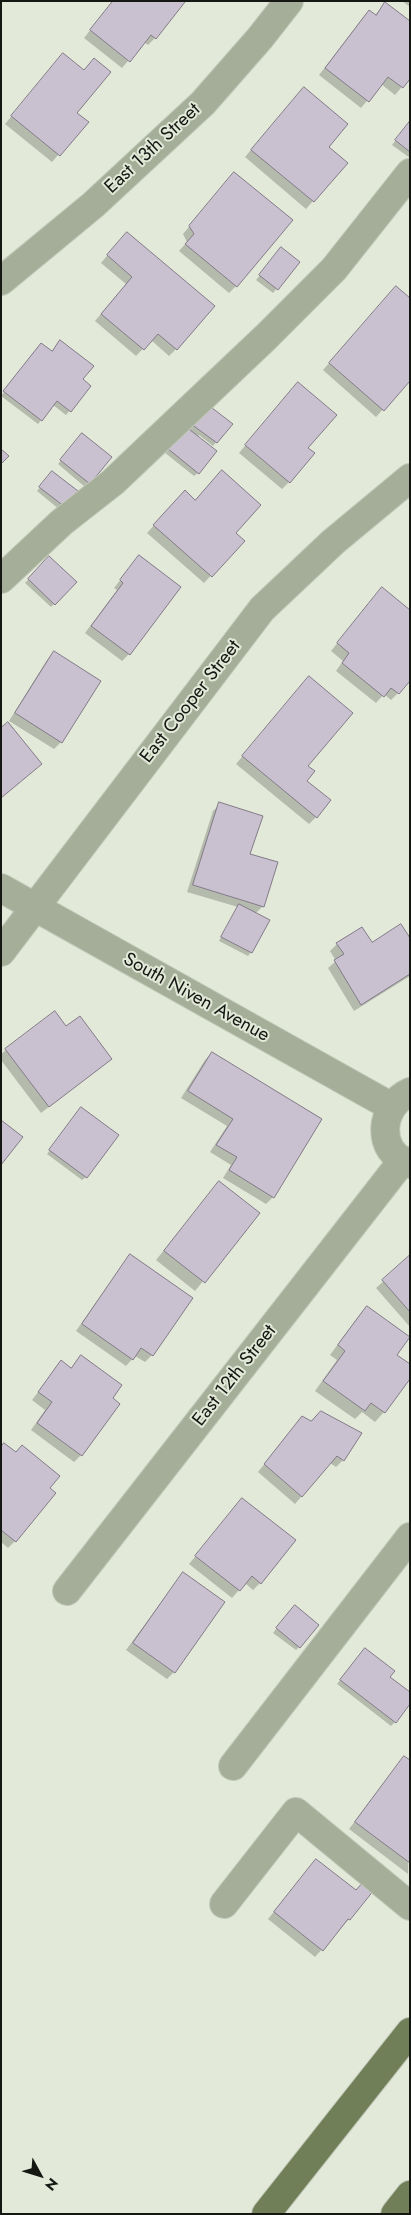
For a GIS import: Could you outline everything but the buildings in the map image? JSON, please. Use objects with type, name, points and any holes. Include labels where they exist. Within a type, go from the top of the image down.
[{"type":"main road","points":[[266,2214],[410,2032]]},
{"type":"main road","points":[[395,2214],[410,2195]]},
{"type":"street","name":"East 13th Street","points":[[1,281],[93,205],[203,103],[260,38],[289,1]]},
{"type":"street","points":[[1,579],[62,522],[113,482],[266,338],[334,269],[410,173]]},
{"type":"street","name":"East Cooper Street","points":[[1,952],[262,609],[333,542],[410,478]]},
{"type":"street","name":"South Niven Avenue","points":[[1,888],[34,908],[401,1099]]},
{"type":"street","points":[[401,1099],[385,1121],[385,1134],[389,1146],[406,1162]]},
{"type":"street","name":"East 12th Street","points":[[67,1591],[406,1162]]},
{"type":"street","points":[[233,1766],[410,1537]]},
{"type":"street","points":[[224,1904],[296,1812],[410,1906]]}]
